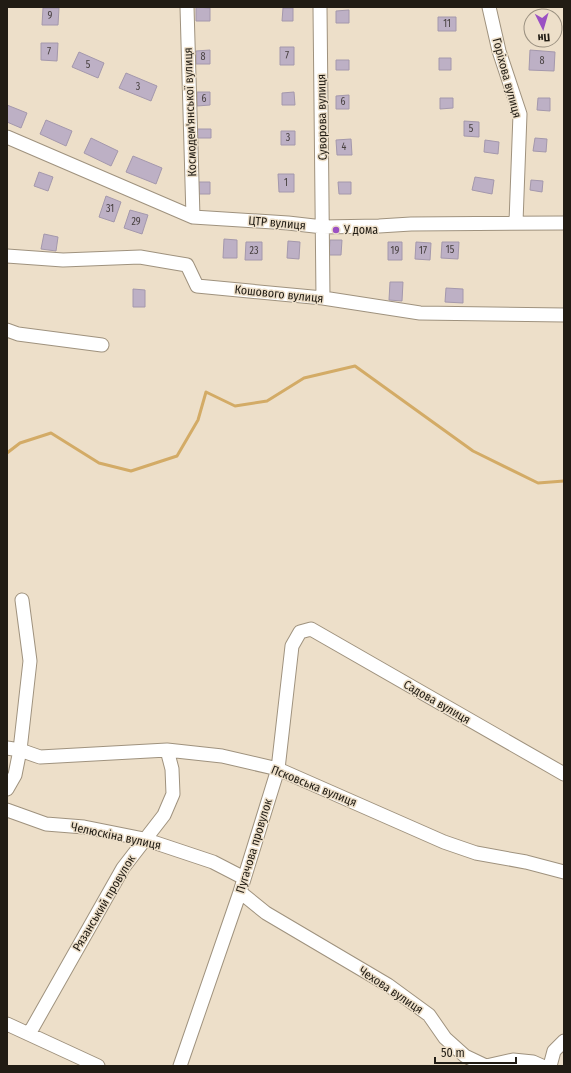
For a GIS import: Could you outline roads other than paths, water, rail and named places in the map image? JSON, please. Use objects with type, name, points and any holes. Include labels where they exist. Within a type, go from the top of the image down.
[{"type":"street","name":"Космодем'янської вулиця","points":[[187,7],[193,217]]},
{"type":"street","name":"Суворова вулиця","points":[[320,7],[323,298]]},
{"type":"street","name":"Горіхова вулиця","points":[[489,7],[499,51],[520,114],[516,222]]},
{"type":"street","name":"ЦТР вулиця","points":[[7,138],[193,217],[288,223],[323,227],[516,222],[564,223]]},
{"type":"street","name":"Кошового вулиця","points":[[7,256],[63,260],[140,257],[187,265],[197,286],[323,298],[420,313],[564,315]]},
{"type":"street","points":[[7,330],[18,334],[102,345]]},
{"type":"street","points":[[7,789],[15,775],[13,749],[30,661],[22,600]]},
{"type":"street","name":"Пугачова провулок","points":[[180,1066],[240,892],[278,769],[292,646],[300,632],[311,630]]},
{"type":"street","name":"Садова вулиця","points":[[311,630],[564,774]]},
{"type":"street","name":"Псковська вулиця","points":[[13,749],[40,757],[167,750],[222,756],[278,769],[444,842],[476,853],[526,862],[564,872]]},
{"type":"street","name":"Рязанський провулок","points":[[29,1034],[122,868],[164,815],[173,794],[172,770],[167,750]]},
{"type":"street","name":"Челюскіна вулиця","points":[[7,810],[46,824],[84,827],[144,839],[213,862],[244,878]]},
{"type":"street","name":"Чехова вулиця","points":[[240,892],[266,913],[388,985],[429,1015],[445,1038],[465,1056],[485,1066],[513,1060],[533,1062],[542,1066]]},
{"type":"street","points":[[7,1024],[98,1066]]},
{"type":"street","points":[[550,1066],[554,1051],[564,1041]]},
{"type":"waterway","points":[[7,453],[20,443],[51,433],[99,463],[131,471],[177,456],[198,420],[206,392],[235,406],[267,401],[304,378],[355,366],[473,451],[538,483],[564,481]]},
{"type":"place","name":"У дома","points":[[336,230]]}]
